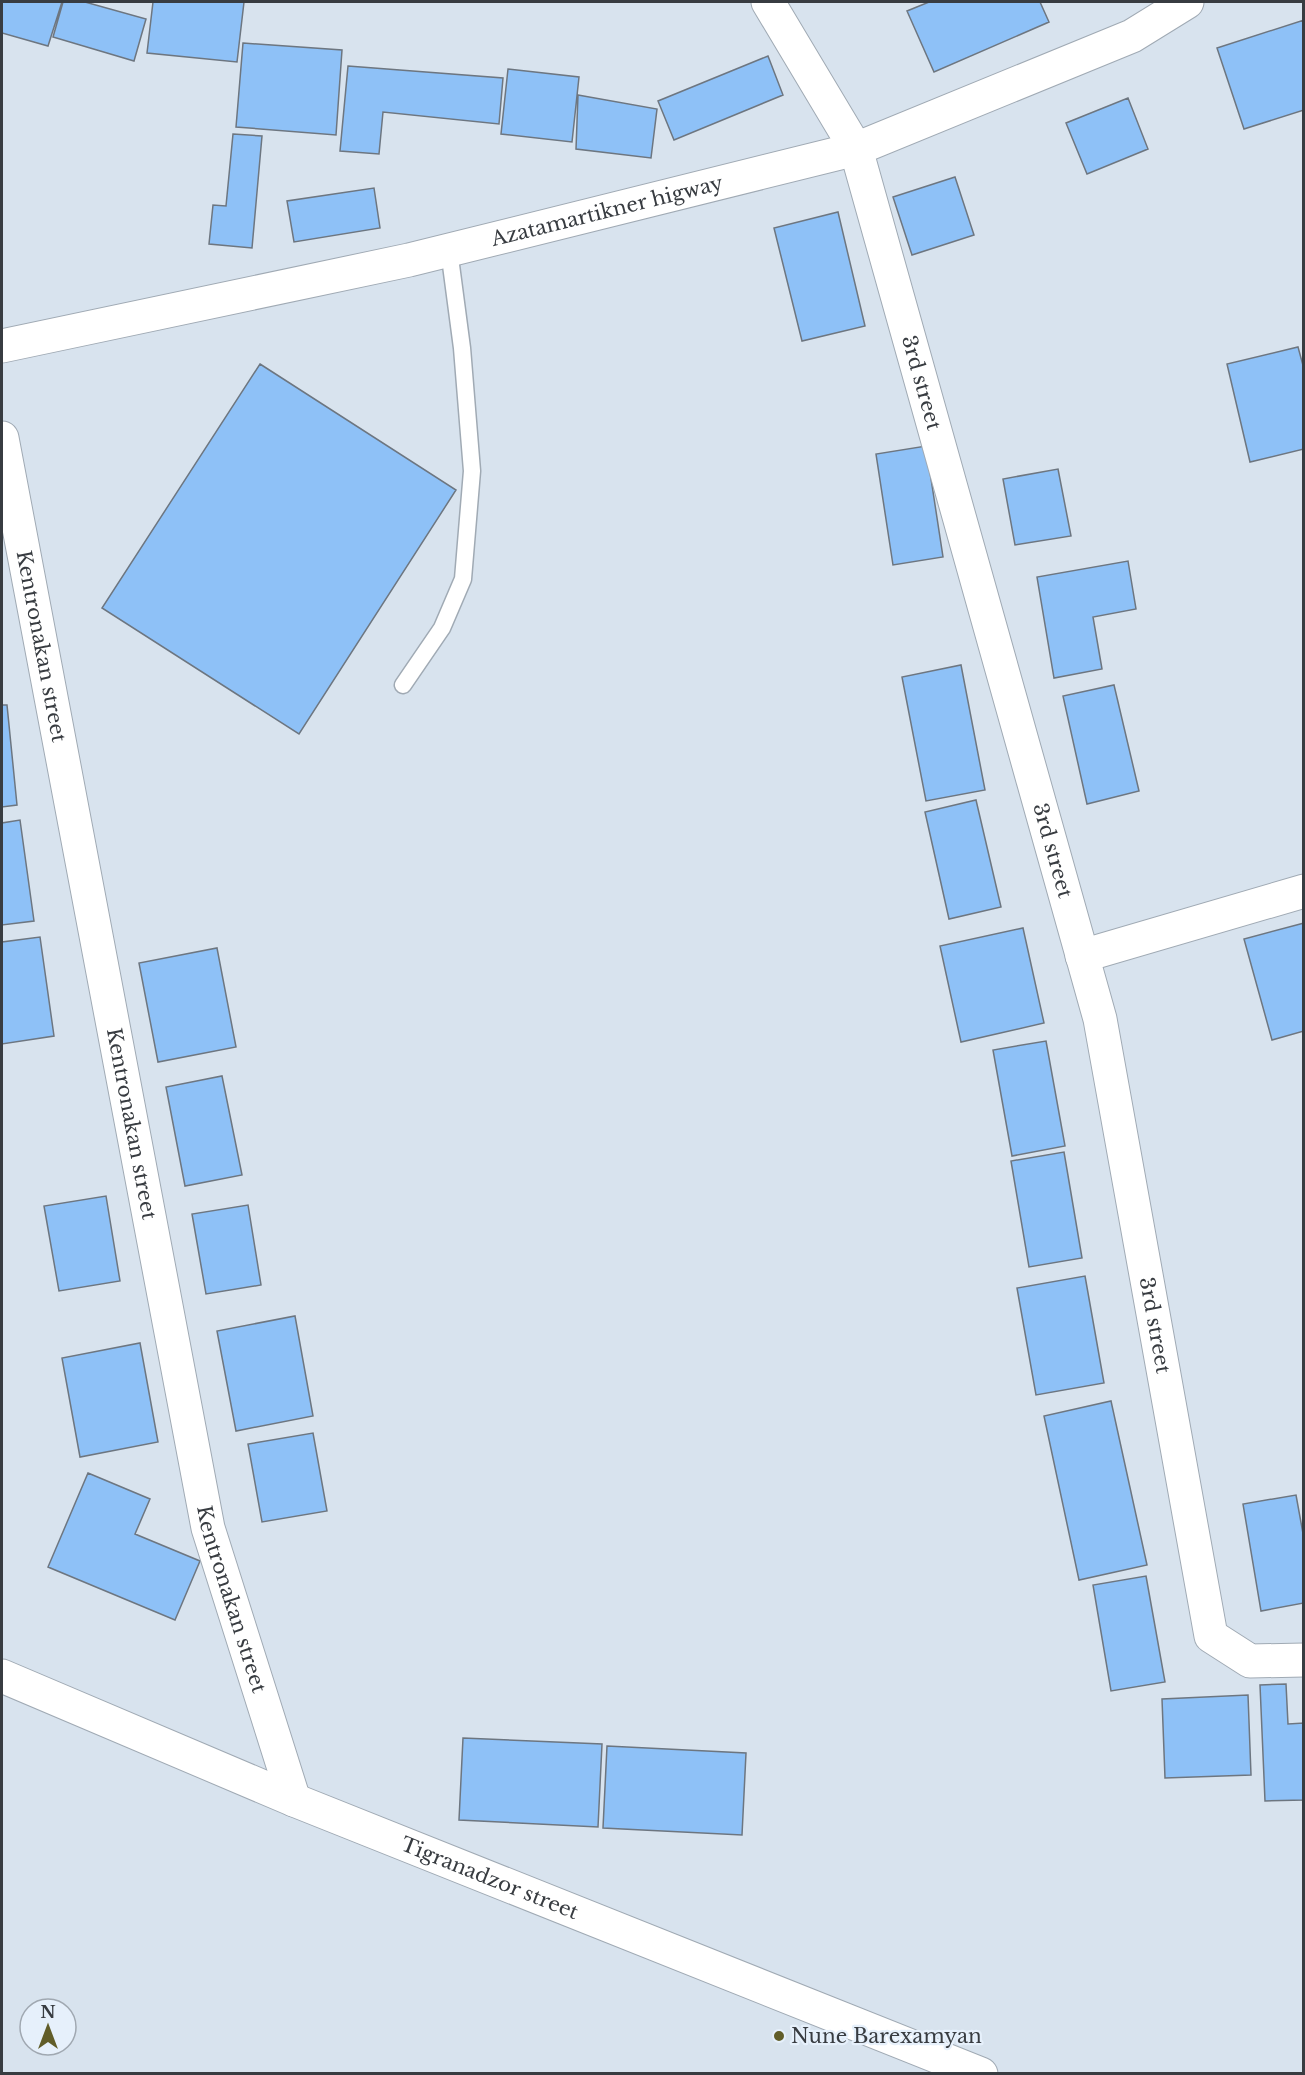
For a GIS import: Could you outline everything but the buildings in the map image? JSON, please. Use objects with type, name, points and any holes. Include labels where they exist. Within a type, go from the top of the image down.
[{"type":"street","name":"3rd street","points":[[768,2],[856,149],[1100,1019],[1212,1636],[1250,1661],[1304,1660]]},
{"type":"street","name":"Azatamartikner higway","points":[[2,346],[449,250],[856,149],[1132,36],[1187,2]]},
{"type":"street","name":"Kentronakan street","points":[[2,438],[208,1528],[294,1800]]},
{"type":"street","points":[[1082,956],[1304,891]]},
{"type":"street","name":"Tigranadzor street","points":[[2,1677],[294,1800],[981,2073]]},
{"type":"lane","points":[[403,685],[442,628],[463,579],[472,471],[462,348],[449,250]]},
{"type":"place","name":"Nune Barexamyan","points":[[779,2036]]}]
